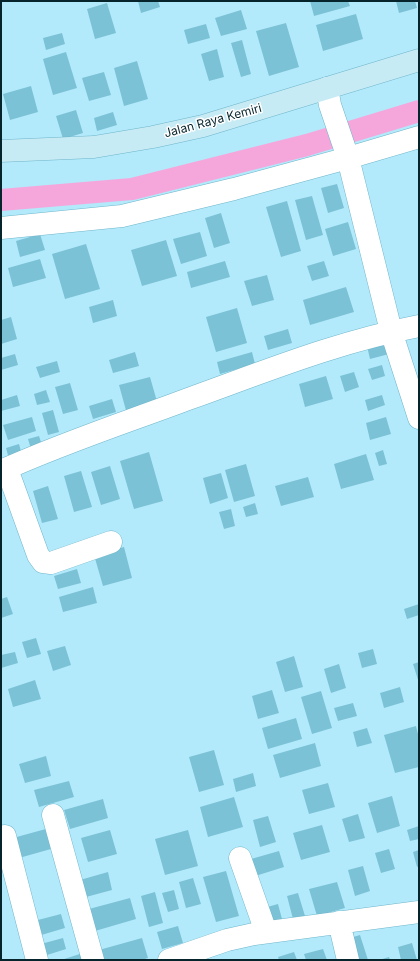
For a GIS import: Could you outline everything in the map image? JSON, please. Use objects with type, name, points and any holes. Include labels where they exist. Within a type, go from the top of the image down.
[{"type":"main road","name":"Jalan Raya Kemiri","points":[[1,152],[94,147],[203,126],[328,97],[419,60]]},
{"type":"street","points":[[328,97],[346,154],[391,331],[419,418]]},
{"type":"street","points":[[1,228],[122,216],[234,189],[346,154],[419,137]]},
{"type":"street","points":[[110,542],[51,564],[43,562],[38,555],[4,470],[81,439],[315,353],[391,331],[419,326]]},
{"type":"street","points":[[53,815],[93,960]]},
{"type":"street","points":[[5,836],[38,960]]},
{"type":"street","points":[[240,858],[266,932]]},
{"type":"street","points":[[169,960],[227,940],[266,932],[419,912]]},
{"type":"street","points":[[339,922],[348,960]]},
{"type":"building","points":[[138,1],[158,1],[160,7],[141,13]]},
{"type":"building","points":[[310,1],[348,1],[350,6],[314,16]]},
{"type":"building","points":[[396,1],[415,1],[417,8],[399,13]]},
{"type":"building","points":[[107,3],[116,33],[95,39],[87,9]]},
{"type":"building","points":[[241,10],[247,29],[221,36],[215,18]]},
{"type":"building","points":[[356,14],[363,39],[323,51],[316,25]]},
{"type":"building","points":[[286,23],[299,67],[269,76],[256,31]]},
{"type":"building","points":[[206,24],[210,38],[188,44],[184,30]]},
{"type":"building","points":[[62,33],[65,44],[46,50],[43,38]]},
{"type":"building","points":[[242,40],[251,74],[241,77],[231,43]]},
{"type":"building","points":[[217,49],[224,77],[209,81],[201,54]]},
{"type":"building","points":[[66,52],[77,88],[53,95],[43,59]]},
{"type":"building","points":[[137,61],[148,99],[124,106],[114,68]]},
{"type":"building","points":[[104,72],[111,95],[89,101],[82,78]]},
{"type":"building","points":[[31,86],[38,112],[10,120],[3,94]]},
{"type":"building","points":[[76,110],[83,133],[63,139],[56,116]]},
{"type":"building","points":[[113,112],[117,125],[97,131],[94,118]]},
{"type":"building","points":[[337,184],[344,208],[328,213],[321,188]]},
{"type":"building","points":[[312,196],[323,235],[306,240],[295,200]]},
{"type":"building","points":[[287,201],[301,251],[281,257],[266,207]]},
{"type":"building","points":[[221,213],[230,243],[214,248],[205,218]]},
{"type":"building","points":[[348,222],[356,249],[333,256],[325,229]]},
{"type":"building","points":[[200,232],[207,256],[181,264],[173,239]]},
{"type":"building","points":[[40,234],[45,250],[20,257],[16,241]]},
{"type":"building","points":[[166,240],[177,276],[142,286],[131,250]]},
{"type":"building","points":[[86,244],[100,289],[65,299],[52,254]]},
{"type":"building","points":[[40,259],[46,278],[13,287],[8,268]]},
{"type":"building","points":[[225,261],[230,277],[191,288],[187,272]]},
{"type":"building","points":[[324,261],[329,276],[312,281],[307,266]]},
{"type":"building","points":[[267,275],[274,300],[252,306],[244,281]]},
{"type":"building","points":[[346,287],[354,312],[310,325],[303,300]]},
{"type":"building","points":[[113,300],[117,316],[93,323],[89,307]]},
{"type":"building","points":[[237,308],[247,343],[216,352],[206,317]]},
{"type":"building","points":[[11,317],[17,339],[1,344],[1,320]]},
{"type":"building","points":[[288,329],[292,343],[268,350],[264,336]]},
{"type":"building","points":[[385,341],[389,354],[370,359],[367,346]]},
{"type":"building","points":[[135,352],[139,366],[113,373],[109,360]]},
{"type":"building","points":[[252,352],[255,364],[220,374],[217,362]]},
{"type":"building","points":[[15,354],[18,365],[1,370],[1,358]]},
{"type":"building","points":[[57,361],[60,372],[40,378],[36,367]]},
{"type":"building","points":[[382,365],[385,376],[372,380],[368,369]]},
{"type":"building","points":[[354,372],[359,387],[345,392],[340,376]]},
{"type":"building","points":[[326,376],[333,399],[305,407],[299,384]]},
{"type":"building","points":[[150,377],[158,405],[127,414],[119,385]]},
{"type":"building","points":[[70,383],[78,410],[63,414],[55,387]]},
{"type":"building","points":[[46,390],[50,402],[37,405],[34,394]]},
{"type":"building","points":[[17,395],[20,406],[1,411],[1,400]]},
{"type":"building","points":[[382,395],[385,405],[368,411],[365,400]]},
{"type":"building","points":[[112,399],[116,412],[93,419],[89,406]]},
{"type":"building","points":[[53,410],[59,432],[48,435],[42,413]]},
{"type":"building","points":[[32,417],[36,431],[8,440],[3,425]]},
{"type":"building","points":[[386,417],[391,434],[370,440],[366,423]]},
{"type":"building","points":[[39,436],[42,445],[31,449],[28,439]]},
{"type":"building","points":[[19,444],[22,455],[9,459],[6,448]]},
{"type":"building","points":[[383,450],[387,464],[379,466],[375,453]]},
{"type":"building","points":[[149,452],[163,501],[134,509],[120,461]]},
{"type":"building","points":[[366,454],[374,480],[341,489],[334,464]]},
{"type":"building","points":[[246,464],[255,496],[234,502],[225,470]]},
{"type":"building","points":[[110,466],[120,499],[101,505],[91,472]]},
{"type":"building","points":[[81,471],[92,507],[74,512],[64,476]]},
{"type":"building","points":[[221,473],[228,498],[210,504],[203,478]]},
{"type":"building","points":[[308,477],[314,497],[281,506],[275,486]]},
{"type":"building","points":[[48,486],[58,519],[42,523],[33,491]]},
{"type":"building","points":[[255,503],[258,514],[246,517],[243,507]]},
{"type":"building","points":[[231,509],[235,526],[224,529],[219,512]]},
{"type":"building","points":[[124,547],[132,578],[103,586],[94,555]]},
{"type":"building","points":[[77,569],[81,583],[58,589],[54,576]]},
{"type":"building","points":[[93,587],[97,603],[63,612],[59,597]]},
{"type":"building","points":[[7,597],[13,614],[1,618],[1,599]]},
{"type":"building","points":[[419,604],[419,615],[407,619],[404,609]]},
{"type":"building","points":[[36,638],[41,654],[27,658],[22,642]]},
{"type":"building","points":[[65,646],[71,665],[53,671],[47,651]]},
{"type":"building","points":[[373,649],[377,664],[362,668],[358,653]]},
{"type":"building","points":[[15,652],[18,663],[1,668],[1,655]]},
{"type":"building","points":[[294,656],[303,687],[285,692],[276,662]]},
{"type":"building","points":[[419,662],[419,683],[413,664]]},
{"type":"building","points":[[339,664],[346,688],[331,693],[324,669]]},
{"type":"building","points":[[35,680],[41,699],[13,707],[8,689]]},
{"type":"building","points":[[400,687],[404,702],[384,708],[380,693]]},
{"type":"building","points":[[272,690],[279,713],[258,719],[252,696]]},
{"type":"building","points":[[321,691],[332,728],[312,734],[301,697]]},
{"type":"building","points":[[353,703],[357,716],[338,721],[334,708]]},
{"type":"building","points":[[296,718],[302,739],[268,749],[262,728]]},
{"type":"building","points":[[416,726],[419,738],[419,767],[395,773],[384,735]]},
{"type":"building","points":[[367,728],[372,743],[357,747],[353,732]]},
{"type":"building","points":[[315,743],[321,766],[280,778],[273,755]]},
{"type":"building","points":[[214,750],[224,785],[199,792],[189,757]]},
{"type":"building","points":[[46,756],[51,776],[25,783],[19,764]]},
{"type":"building","points":[[253,773],[256,786],[236,792],[233,779]]},
{"type":"building","points":[[69,781],[74,797],[39,807],[34,790]]},
{"type":"building","points":[[328,783],[335,807],[309,814],[302,790]]},
{"type":"building","points":[[392,796],[400,826],[377,833],[368,803]]},
{"type":"building","points":[[234,797],[243,827],[208,837],[200,807]]},
{"type":"building","points":[[103,799],[108,818],[70,829],[64,810]]},
{"type":"building","points":[[358,814],[365,838],[349,842],[342,819]]},
{"type":"building","points":[[268,816],[276,842],[260,847],[253,820]]},
{"type":"building","points":[[322,825],[330,852],[301,860],[293,833]]},
{"type":"building","points":[[419,826],[419,839],[410,841],[407,830]]},
{"type":"building","points":[[53,827],[58,847],[19,858],[13,838]]},
{"type":"building","points":[[110,830],[117,854],[88,862],[81,838]]},
{"type":"building","points":[[188,830],[198,866],[165,875],[155,839]]},
{"type":"building","points":[[389,849],[395,869],[381,873],[375,853]]},
{"type":"building","points":[[419,850],[419,866],[417,867],[413,852]]},
{"type":"building","points":[[279,851],[284,867],[249,878],[244,861]]},
{"type":"building","points":[[363,866],[370,891],[355,896],[348,870]]},
{"type":"building","points":[[226,871],[239,916],[216,922],[203,877]]},
{"type":"building","points":[[108,872],[112,890],[86,897],[80,880]]},
{"type":"building","points":[[193,878],[201,904],[186,908],[179,882]]},
{"type":"building","points":[[337,882],[345,908],[317,916],[309,889]]},
{"type":"building","points":[[174,890],[179,909],[168,912],[162,893]]},
{"type":"building","points":[[155,892],[163,923],[149,927],[141,896]]},
{"type":"building","points":[[298,893],[305,916],[293,919],[287,896]]},
{"type":"building","points":[[130,898],[136,919],[95,931],[89,909]]},
{"type":"building","points":[[278,904],[282,919],[264,924],[260,909]]},
{"type":"building","points":[[61,914],[65,928],[38,936],[34,921]]},
{"type":"building","points":[[178,926],[183,943],[162,949],[157,932]]},
{"type":"building","points":[[360,935],[368,960],[341,960],[336,942]]},
{"type":"building","points":[[63,938],[66,949],[44,956],[41,944]]},
{"type":"building","points":[[142,938],[148,958],[142,960],[102,960],[99,950]]},
{"type":"building","points":[[412,943],[417,960],[401,960],[398,947]]},
{"type":"building","points":[[323,949],[327,960],[306,960],[304,954]]},
{"type":"building","points":[[86,952],[89,960],[61,960]]},
{"type":"building","points":[[294,952],[297,960],[279,960],[278,957]]},
{"type":"building","points":[[389,957],[390,960],[379,960]]},
{"type":"waterway","points":[[1,200],[132,189],[307,145],[419,111]]}]
